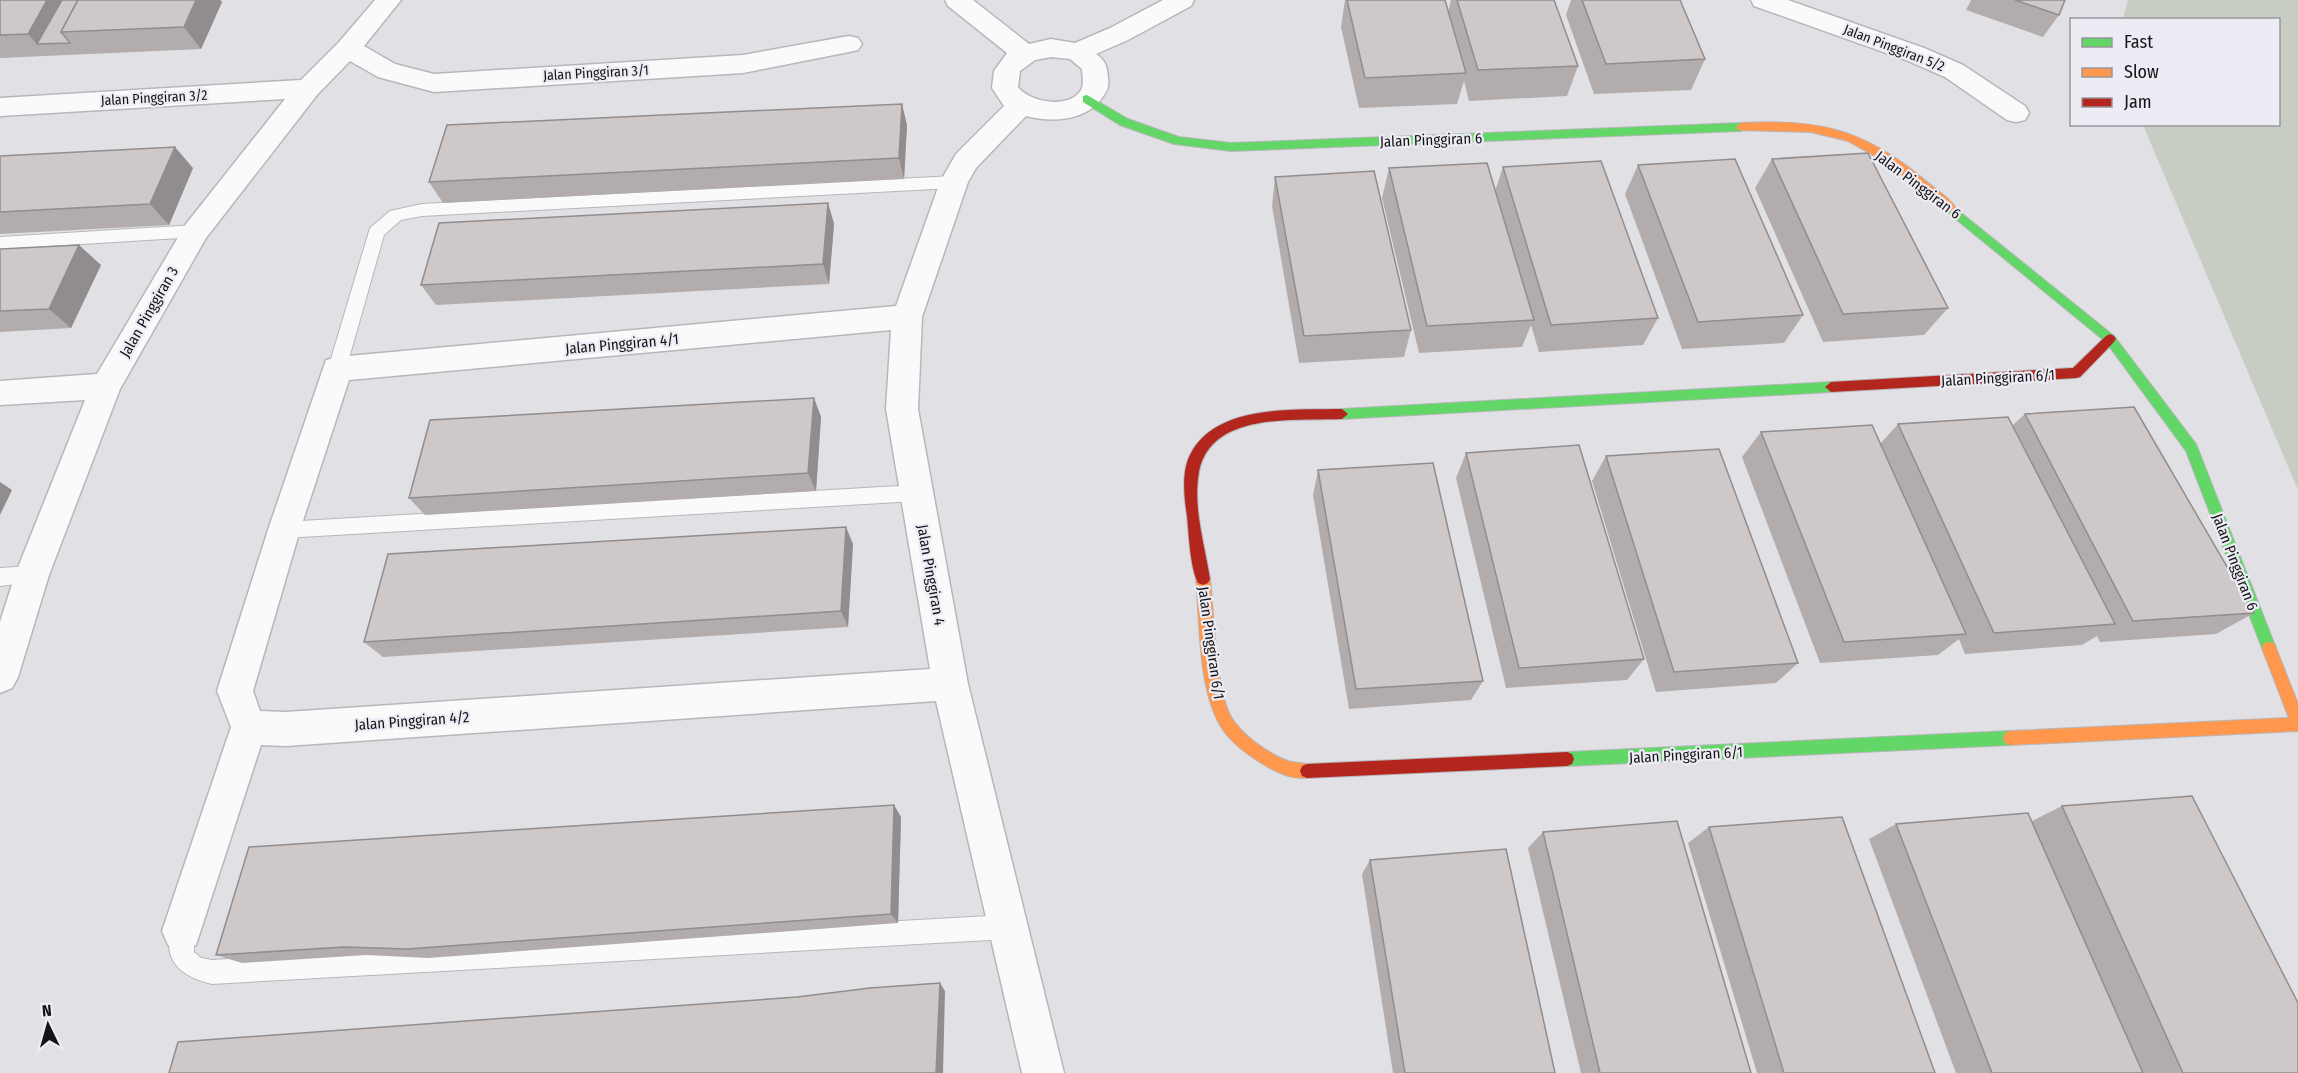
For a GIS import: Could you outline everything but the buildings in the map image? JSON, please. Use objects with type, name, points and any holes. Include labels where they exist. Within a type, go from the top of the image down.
[{"type":"street","name":"Jalan Pinggiran 3","points":[[0,677],[32,575],[106,386],[196,231],[308,89],[348,48],[389,0]]},
{"type":"street","points":[[957,0],[1025,54]]},
{"type":"street","name":"Jalan Pinggiran 5/2","points":[[1763,0],[1915,54],[1954,71],[2016,113]]},
{"type":"street","points":[[1077,52],[1119,34],[1169,2]]},
{"type":"street","name":"Jalan Pinggiran 3/1","points":[[348,48],[387,71],[434,83],[743,64],[849,44]]},
{"type":"street","points":[[1051,48],[1077,52],[1094,65],[1098,74],[1098,83],[1087,99],[1077,106],[1055,111],[1033,110],[1021,105],[1005,89],[1004,79],[1008,69],[1025,54],[1051,48]]},
{"type":"street","name":"Jalan Pinggiran 3/2","points":[[0,107],[308,89]]},
{"type":"street","name":"Jalan Pinggiran 6","points":[[1087,99],[1124,122],[1178,141],[1231,147],[1788,125],[1852,138],[1892,161],[2110,339],[2191,448],[2298,724]]},
{"type":"street","name":"Jalan Pinggiran 4","points":[[1021,105],[966,161],[954,182],[907,317],[902,409],[950,684],[1042,1071]]},
{"type":"street","name":"Jalan Pinggiran 4/1","points":[[337,369],[907,317]]},
{"type":"street","name":"Jalan Pinggiran 6/1","points":[[2110,339],[2076,373],[1263,418],[1231,423],[1208,435],[1195,455],[1191,480],[1215,683],[1221,713],[1242,739],[1268,760],[1295,772],[2298,724]]},
{"type":"street","points":[[182,931],[249,727],[235,691],[284,530],[337,369]]},
{"type":"street","points":[[0,393],[106,386]]},
{"type":"street","name":"Jalan Pinggiran 4/2","points":[[249,727],[286,729],[950,684]]},
{"type":"lane","points":[[337,369],[376,232],[396,215],[409,211],[954,182]]},
{"type":"lane","points":[[0,243],[196,231]]},
{"type":"lane","points":[[284,530],[916,493]]},
{"type":"lane","points":[[0,577],[32,575]]},
{"type":"lane","points":[[182,931],[180,947],[185,961],[197,969],[212,972],[1007,927]]},
{"type":"shaded area","points":[[2128,0],[2298,0],[2298,490],[2143,126],[2280,126],[2280,18],[2123,18]]},
{"type":"traffic: fast","points":[[1087,99],[1124,122],[1178,141],[1231,147],[1741,127]]},
{"type":"traffic: fast","points":[[1950,208],[2110,339],[2191,448],[2269,648]]},
{"type":"traffic: fast","points":[[1342,414],[1831,387]]},
{"type":"traffic: fast","points":[[1567,759],[2010,738]]},
{"type":"traffic: slow","points":[[1741,127],[1811,128],[1852,138],[1891,160],[1950,208]]},
{"type":"traffic: slow","points":[[1203,579],[1213,672],[1225,720],[1233,731],[1265,757],[1290,769],[1307,771]]},
{"type":"traffic: slow","points":[[2269,648],[2298,723]]},
{"type":"traffic: slow","points":[[2010,738],[2298,724]]},
{"type":"traffic: jam","points":[[1831,387],[2076,373],[2110,339]]},
{"type":"traffic: jam","points":[[1203,579],[1193,515],[1191,479],[1196,455],[1209,438],[1226,427],[1248,420],[1297,415],[1342,414]]},
{"type":"traffic: jam","points":[[1307,771],[1567,759]]}]
